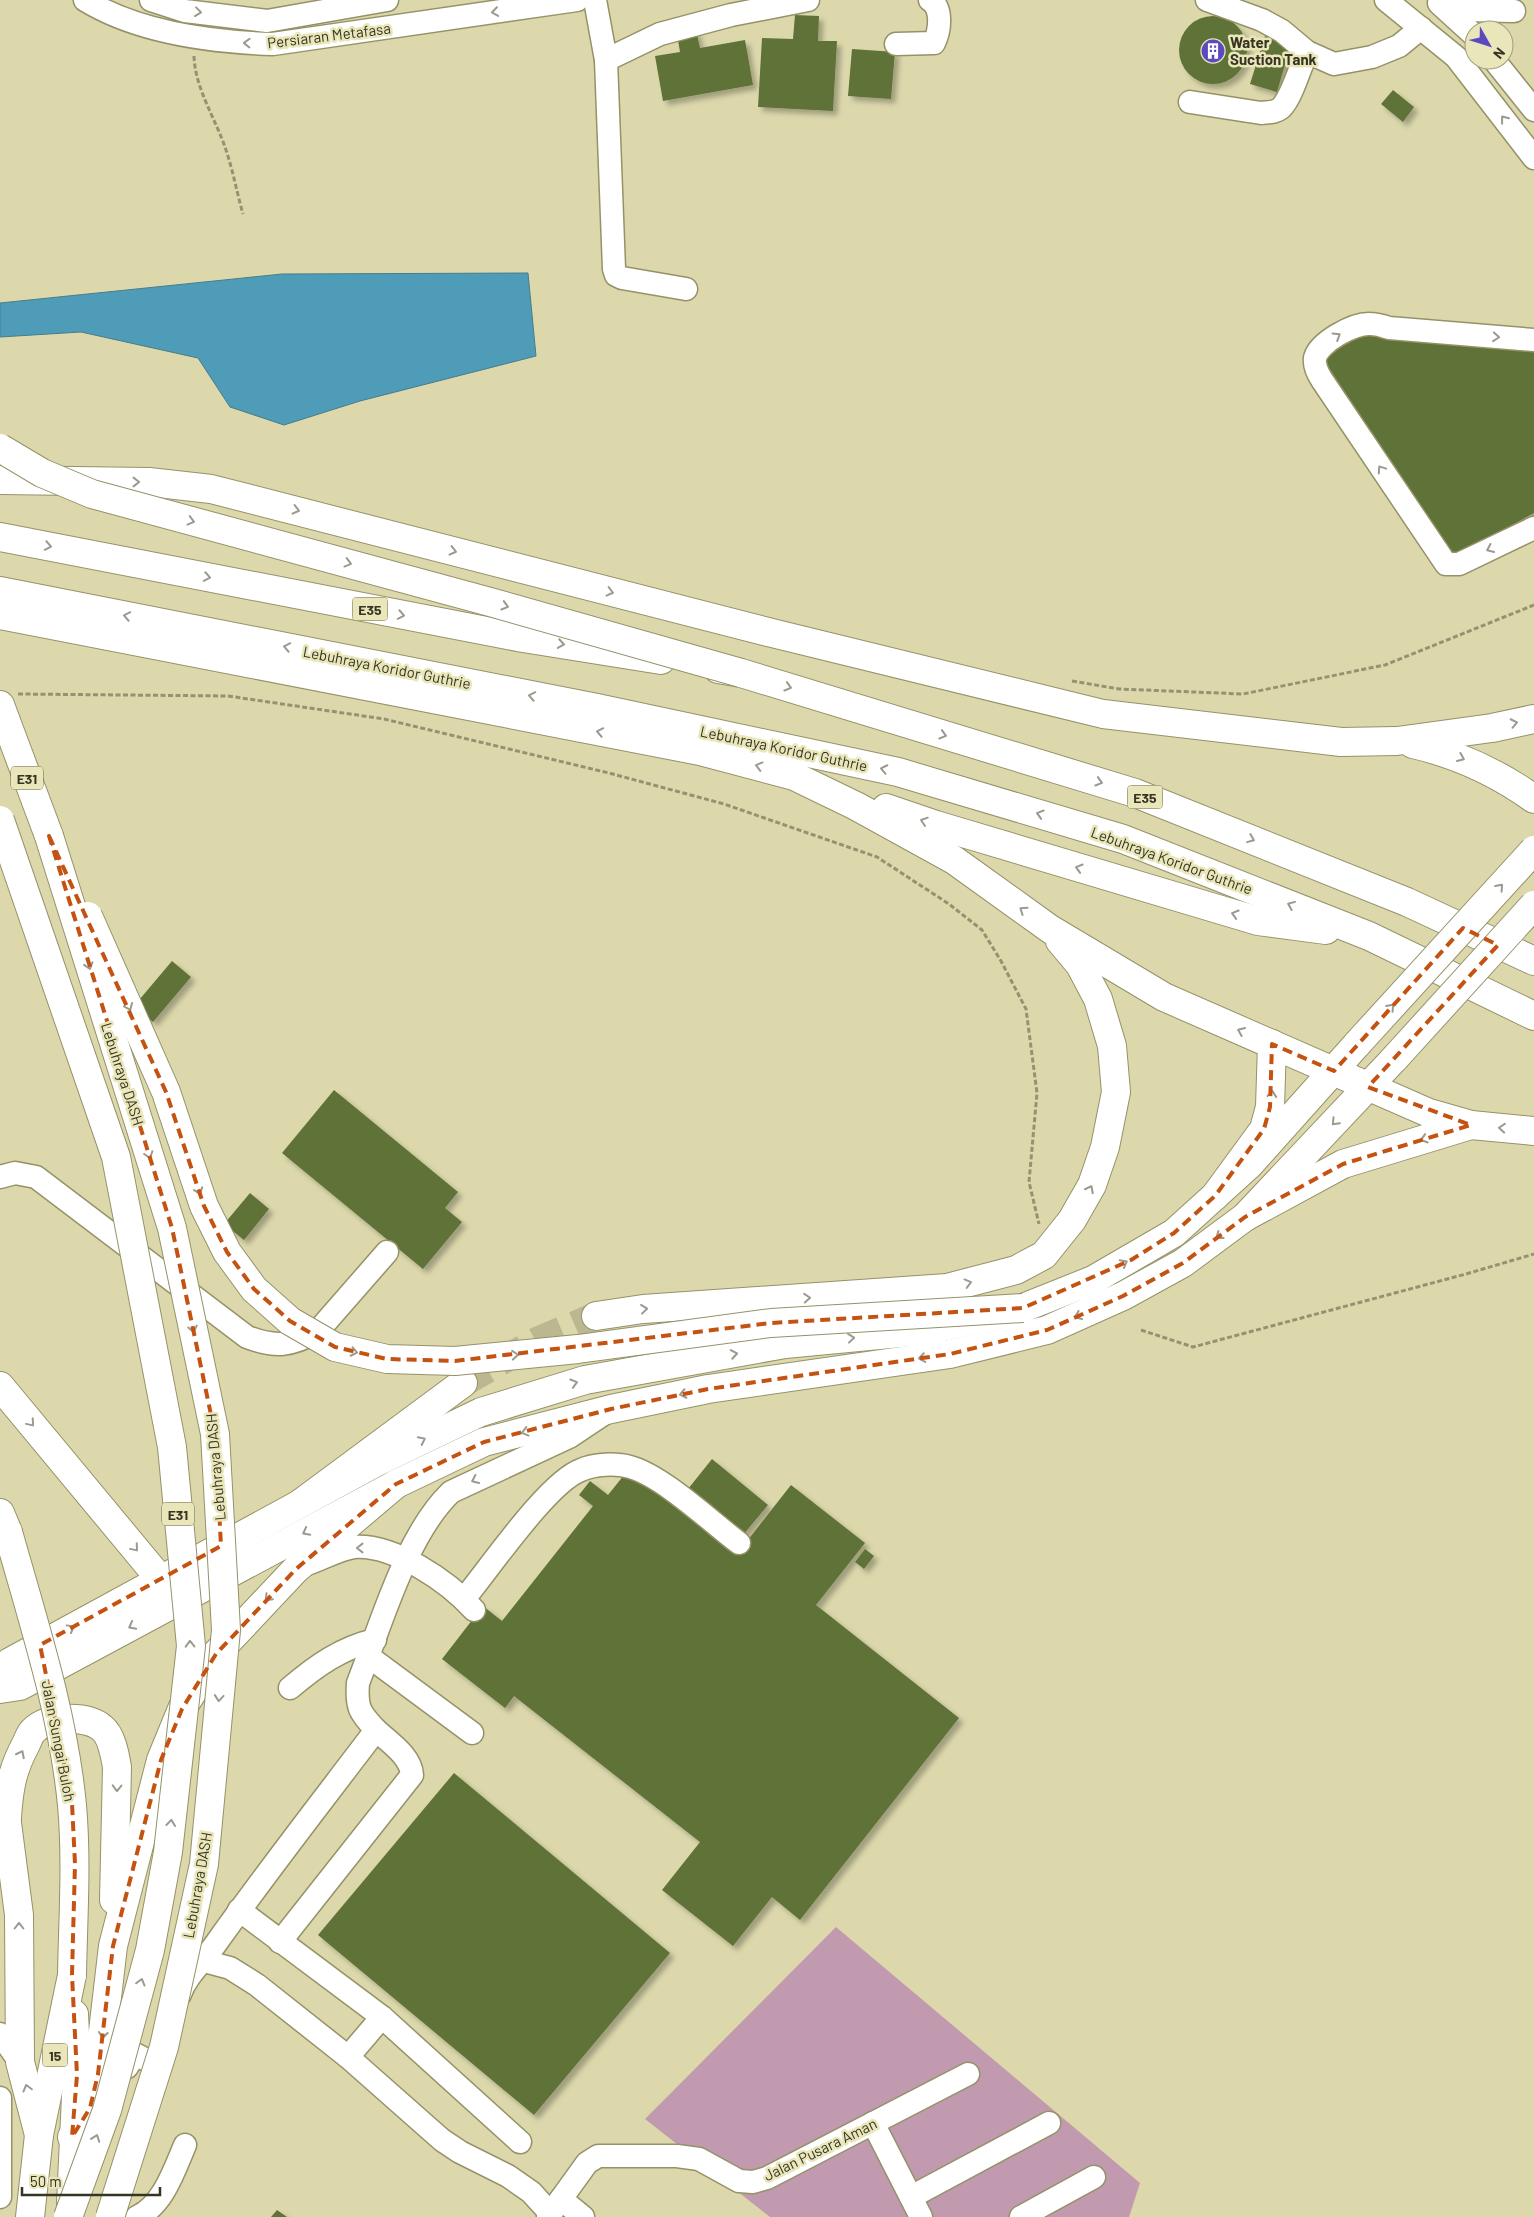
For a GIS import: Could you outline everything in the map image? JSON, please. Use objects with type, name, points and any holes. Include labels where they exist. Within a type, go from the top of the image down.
[{"type":"main road","points":[[0,448],[42,473],[92,494],[490,602],[741,673]]},
{"type":"main road","points":[[0,480],[149,482],[211,489],[772,633],[1095,712],[1341,742],[1397,741],[1492,728],[1534,719]]},
{"type":"main road","name":"E35","points":[[0,537],[524,638],[741,673],[1136,793],[1407,902],[1534,962]]},
{"type":"main road","name":"Lebuhraya Koridor Guthrie","points":[[0,591],[588,706],[898,772],[1123,839],[1369,936],[1534,1016]]},
{"type":"main road","points":[[0,614],[48,625],[700,751],[794,776],[936,825],[1258,921],[1369,936]]},
{"type":"main road","points":[[0,620],[48,625]]},
{"type":"main road","name":"Lebuhraya DASH","points":[[4,700],[49,836],[172,1228],[214,1434],[226,1630],[204,1864],[164,2047],[110,2217]]},
{"type":"main road","points":[[1397,741],[1443,751],[1458,757],[1480,767],[1534,799]]},
{"type":"main road","points":[[794,776],[856,806],[954,860],[1050,929],[1164,997],[1429,1113],[1471,1125],[1534,1130]]},
{"type":"main road","name":"E31","points":[[0,820],[116,1157],[172,1448],[190,1646],[168,1852],[150,1950],[107,2110],[69,2217]]},
{"type":"main road","points":[[49,836],[105,952],[166,1092],[204,1206],[227,1252],[254,1289],[290,1321],[334,1347],[388,1359],[455,1361],[578,1349],[771,1323],[1023,1308]]},
{"type":"main road","points":[[0,1671],[10,1662],[375,1463],[481,1412],[585,1380],[785,1344],[932,1330],[1023,1308],[1093,1280],[1131,1260],[1174,1234],[1249,1165],[1534,850]]},
{"type":"main road","points":[[1244,1217],[1395,1058],[1534,905]]},
{"type":"main road","points":[[596,1316],[644,1309],[947,1288],[1016,1270],[1044,1255],[1072,1220],[1092,1185],[1105,1147],[1116,1092],[1112,1046],[1098,999],[1080,965],[1050,929]]},
{"type":"main road","points":[[1215,1196],[1264,1129],[1270,1107],[1272,1044]]},
{"type":"main road","points":[[0,1689],[6,1690],[28,1681],[396,1484],[484,1442],[611,1409],[708,1389],[950,1354],[1047,1330],[1123,1296],[1183,1263],[1244,1217],[1343,1164],[1471,1125]]},
{"type":"main road","points":[[301,1503],[463,1383]]},
{"type":"main road","points":[[0,1386],[161,1580]]},
{"type":"main road","points":[[113,1946],[161,1760],[182,1709],[216,1654],[296,1569],[396,1484]]},
{"type":"main road","name":"Jalan Sungai Buloh","points":[[4,1522],[41,1650],[62,1742],[72,1804],[75,1864],[72,1975],[77,2075],[72,2137],[69,2217]]},
{"type":"main road","points":[[7,1817],[9,1786],[18,1758],[34,1730],[47,1723],[77,1717],[103,1728],[113,1746],[117,1768],[113,1946],[98,2074],[90,2108],[72,2137]]},
{"type":"main road","points":[[0,1775],[19,1915],[20,2062],[39,2135]]},
{"type":"main road","name":"Jalan Sungai Buloh","points":[[30,2217],[39,2135],[72,1975]]},
{"type":"street","name":"Persiaran Metafasa","points":[[85,0],[96,7],[145,26],[231,42],[273,44],[577,0]]},
{"type":"street","name":"Persiaran Metafasa","points":[[151,0],[185,11],[268,21],[388,0]]},
{"type":"street","points":[[595,0],[606,60],[614,269],[616,275],[622,278],[686,289]]},
{"type":"street","points":[[606,60],[660,34],[731,14],[808,0]]},
{"type":"street","points":[[896,44],[934,43],[937,37],[939,11],[930,0]]},
{"type":"street","points":[[1207,0],[1262,20],[1282,31],[1307,52],[1334,64],[1372,57],[1399,46],[1421,28]]},
{"type":"street","points":[[1386,0],[1456,57],[1534,158]]},
{"type":"street","points":[[1436,2],[1460,10],[1514,14]]},
{"type":"street","points":[[1436,2],[1464,27]]},
{"type":"street","points":[[1456,57],[1464,48]]},
{"type":"street","points":[[1190,102],[1261,113],[1273,112],[1280,108],[1287,98],[1307,52]]},
{"type":"street","points":[[1504,70],[1534,110]]},
{"type":"street","points":[[1534,340],[1389,328],[1368,323],[1346,330],[1326,342],[1318,351],[1315,361],[1317,371],[1322,380],[1446,564],[1459,564],[1534,528]]},
{"type":"street","points":[[0,1177],[14,1173],[36,1177],[248,1337],[264,1344],[283,1345],[305,1338],[318,1331],[386,1252]]},
{"type":"street","points":[[280,1942],[412,1775],[412,1769],[402,1754],[360,1713],[356,1697],[358,1683],[407,1558],[438,1504],[451,1492],[569,1437],[611,1409]]},
{"type":"street","points":[[296,1569],[354,1547],[374,1548],[407,1558],[469,1605],[545,1499],[562,1482],[580,1470],[595,1466],[630,1467],[658,1480],[739,1543]]},
{"type":"street","points":[[290,1688],[321,1662],[356,1644],[372,1648],[472,1733]]},
{"type":"street","points":[[98,2074],[127,2067],[135,2054],[158,2066],[185,1980],[204,1961],[239,1910],[376,1730]]},
{"type":"street","points":[[239,1910],[382,2017],[520,2142]]},
{"type":"street","points":[[204,1961],[230,1968],[257,1984],[348,2057],[442,2140],[460,2152],[508,2176],[553,2210],[583,2217]]},
{"type":"street","points":[[348,2057],[382,2017]]},
{"type":"street","points":[[0,2034],[20,2062]]},
{"type":"street","name":"Jalan Pusara Aman","points":[[553,2210],[587,2163],[598,2156],[677,2156],[699,2159],[739,2181],[753,2182],[767,2178],[968,2074]]},
{"type":"street","points":[[0,2098],[0,2197]]},
{"type":"street","points":[[873,2123],[918,2212],[1049,2123]]},
{"type":"street","points":[[144,2210],[160,2196],[184,2145]]},
{"type":"street","points":[[1021,2217],[1094,2177]]},
{"type":"path","points":[[194,35],[194,64],[207,105],[226,150],[242,214]]},
{"type":"path","points":[[1065,680],[1119,689],[1244,694],[1385,665],[1534,606]]},
{"type":"path","points":[[4,700],[228,696],[384,719],[609,773],[724,804],[877,857],[949,904],[982,930],[1001,961],[1026,1009],[1037,1094],[1029,1182],[1040,1228]]},
{"type":"path","points":[[1141,1330],[1193,1347],[1534,1254]]},
{"type":"highlighted area","points":[[49,836],[166,1092],[204,1206],[227,1252],[254,1289],[290,1321],[335,1347],[387,1359],[455,1361],[771,1323],[1023,1308],[1131,1260],[1174,1233],[1215,1196],[1264,1129],[1270,1107],[1272,1044],[1334,1071],[1463,928],[1498,945],[1368,1087],[1471,1125],[1343,1164],[1245,1217],[1183,1263],[1123,1296],[1047,1330],[950,1354],[708,1389],[611,1409],[484,1442],[396,1484],[296,1569],[216,1654],[182,1709],[161,1760],[113,1946],[98,2074],[90,2108],[72,2137],[77,2075],[72,1975],[75,1864],[72,1803],[40,1645],[221,1546],[215,1434],[172,1228]]},
{"type":"shaded area","points":[[836,1927],[1140,2183],[1129,2217],[770,2217],[645,2119]]},
{"type":"water","points":[[528,273],[536,356],[360,401],[284,425],[230,407],[198,358],[81,332],[0,337],[0,303],[282,274]]},
{"type":"building","points":[[795,15],[819,16],[818,41],[837,41],[833,111],[758,107],[762,38],[793,39]]},
{"type":"building","name":"Water Suction Tank","points":[[1213,16],[1226,19],[1237,26],[1244,37],[1247,50],[1244,63],[1237,74],[1226,81],[1213,84],[1200,81],[1189,74],[1182,63],[1179,50],[1182,37],[1189,26],[1200,19]]},
{"type":"building","points":[[696,30],[700,48],[745,40],[753,85],[663,101],[655,56],[680,52],[677,34]]},
{"type":"building","points":[[1265,36],[1291,44],[1277,92],[1250,84]]},
{"type":"building","points":[[852,49],[895,52],[891,99],[848,96]]},
{"type":"building","points":[[1393,90],[1414,107],[1403,122],[1381,104]]},
{"type":"building","points":[[1367,331],[1534,346],[1534,513],[1453,557],[1321,356]]},
{"type":"building","points":[[172,961],[191,977],[153,1022],[134,1006]]},
{"type":"building","points":[[334,1090],[458,1192],[445,1208],[462,1222],[423,1269],[282,1153]]},
{"type":"building","points":[[250,1193],[269,1209],[244,1240],[224,1224]]},
{"type":"building","points":[[712,1459],[768,1505],[743,1535],[688,1489]]},
{"type":"building","points":[[628,1470],[736,1555],[791,1485],[865,1543],[816,1605],[959,1718],[800,1920],[772,1897],[733,1946],[662,1890],[700,1842],[514,1696],[505,1708],[442,1659],[483,1606],[502,1621],[593,1506],[579,1495],[590,1481],[608,1495]]},
{"type":"building","points":[[865,1549],[874,1556],[864,1569],[855,1562]]},
{"type":"building","points":[[454,1773],[670,1953],[534,2115],[318,1935]]},
{"type":"building","points":[[277,2210],[287,2217],[271,2217]]},
{"type":"tunnel","points":[[463,1383],[537,1341],[596,1316]]},
{"type":"place","name":"Water Suction Tank","points":[[1213,51]]}]
